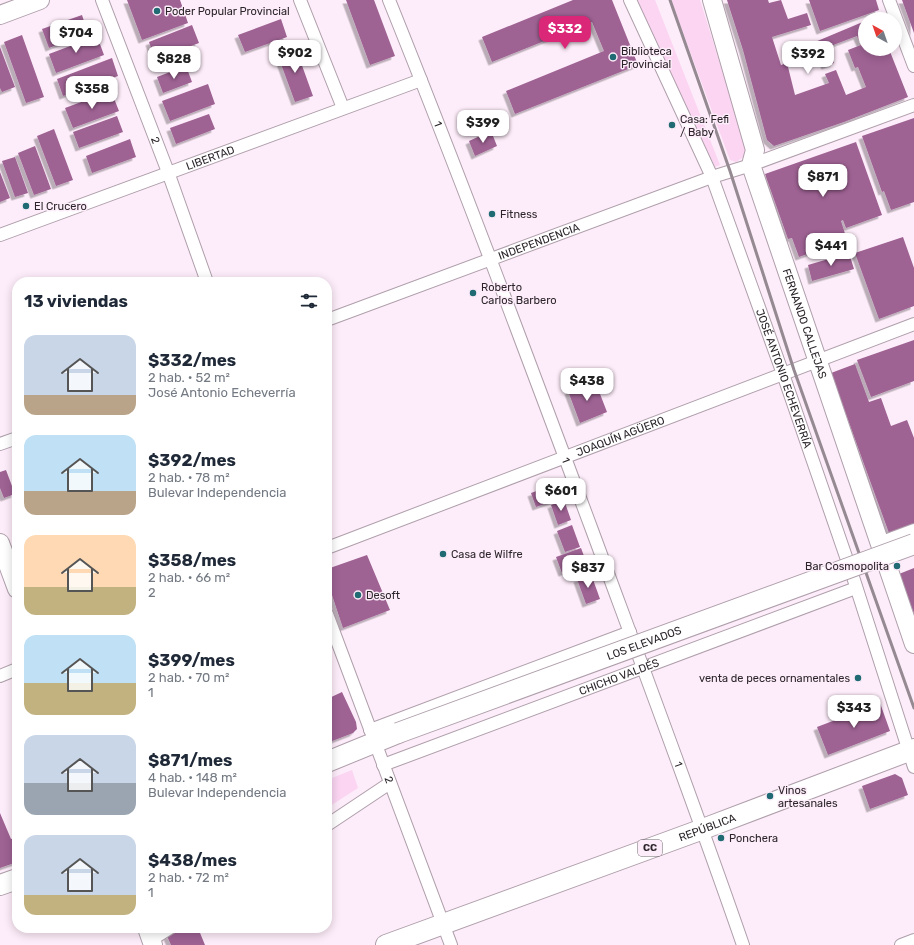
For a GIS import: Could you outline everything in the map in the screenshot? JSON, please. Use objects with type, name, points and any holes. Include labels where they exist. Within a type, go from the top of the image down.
[{"type":"main road","name":"LOS ELEVADOS","points":[[332,759],[373,737],[398,733],[914,544]]},
{"type":"main road","name":"REPÚBLICA","points":[[386,945],[703,829],[912,755]]},
{"type":"main road","points":[[0,885],[12,881]]},
{"type":"street","points":[[0,15],[40,0]]},
{"type":"street","name":"2","points":[[102,0],[168,172],[205,277]]},
{"type":"street","points":[[300,0],[343,108]]},
{"type":"street","name":"1","points":[[389,0],[490,259],[565,458],[703,829],[743,945]]},
{"type":"street","name":"JOSÉ ANTONIO ECHEVERRÍA","points":[[630,0],[712,177],[783,374],[912,755]]},
{"type":"street","name":"FERNANDO CALLEJAS","points":[[712,0],[755,150],[751,165],[914,644]]},
{"type":"street","points":[[889,0],[914,66]]},
{"type":"street","name":"LIBERTAD","points":[[0,236],[168,172],[421,80]]},
{"type":"street","name":"INDEPENDENCIA","points":[[332,318],[712,177],[751,165],[914,105]]},
{"type":"street","name":"JOAQUÍN AGÜERO","points":[[332,546],[914,324]]},
{"type":"street","points":[[0,444],[12,440]]},
{"type":"street","points":[[880,543],[914,530]]},
{"type":"street","points":[[0,543],[12,575]]},
{"type":"street","name":"CHICHO VALDÉS","points":[[383,765],[856,588]]},
{"type":"street","name":"2","points":[[332,627],[451,945]]},
{"type":"street","points":[[373,737],[630,632]]},
{"type":"street","points":[[0,676],[12,671]]},
{"type":"street","points":[[332,822],[390,783]]},
{"type":"street","points":[[150,938],[160,933]]},
{"type":"street","points":[[901,945],[914,940]]},
{"type":"shaded area","points":[[635,0],[655,0],[720,165],[715,167]]},
{"type":"shaded area","points":[[671,0],[700,0],[747,150],[745,156],[736,162],[730,160]]},
{"type":"shaded area","points":[[352,770],[358,788],[332,805],[332,778]]},
{"type":"building","name":"Poder Popular Provincial","points":[[127,0],[180,0],[188,23],[142,40]]},
{"type":"building","points":[[346,0],[374,0],[395,56],[370,65]]},
{"type":"building","name":"Biblioteca Provincial","points":[[573,0],[612,0],[638,65],[515,114],[506,91],[604,51],[592,22],[492,62],[482,37]]},
{"type":"building","points":[[727,0],[768,0],[769,3],[781,0],[788,19],[807,13],[811,25],[772,37],[781,65],[787,63],[795,95],[829,83],[825,74],[836,70],[846,95],[866,87],[858,67],[855,68],[848,50],[858,46],[858,56],[892,56],[908,97],[844,122],[774,146],[767,140],[743,50]]},
{"type":"building","points":[[809,0],[876,0],[879,10],[873,12],[858,12],[858,17],[820,31]]},
{"type":"building","points":[[902,0],[914,0],[914,33]]},
{"type":"building","points":[[82,15],[88,33],[49,48],[42,29]]},
{"type":"building","points":[[281,19],[287,37],[245,52],[238,35]]},
{"type":"building","points":[[858,24],[858,38],[857,36],[828,47],[834,63],[825,66],[815,42]]},
{"type":"building","points":[[192,25],[199,43],[155,59],[149,42]]},
{"type":"building","points":[[22,35],[44,97],[26,103],[4,42]]},
{"type":"building","points":[[97,36],[104,55],[56,73],[49,54]]},
{"type":"building","points":[[295,46],[313,96],[295,102],[277,53]]},
{"type":"building","points":[[0,47],[15,87],[2,92],[0,88]]},
{"type":"building","points":[[112,58],[118,76],[63,96],[57,79]]},
{"type":"building","points":[[186,66],[192,82],[163,93],[157,77]]},
{"type":"building","points":[[208,84],[215,104],[170,121],[162,101]]},
{"type":"building","points":[[111,91],[119,111],[73,128],[65,108]]},
{"type":"building","points":[[209,114],[215,129],[176,144],[170,128]]},
{"type":"building","points":[[117,116],[123,132],[79,148],[73,132]]},
{"type":"building","points":[[914,118],[914,202],[891,210],[884,191],[882,192],[862,136]]},
{"type":"building","points":[[54,129],[73,180],[56,186],[37,136]]},
{"type":"building","points":[[491,131],[497,146],[475,156],[469,141]]},
{"type":"building","points":[[130,139],[136,157],[92,173],[86,156]]},
{"type":"building","points":[[856,142],[882,215],[846,228],[843,220],[841,221],[847,240],[799,257],[792,238],[788,239],[765,174]]},
{"type":"building","points":[[35,146],[51,189],[34,195],[18,153]]},
{"type":"building","points":[[15,157],[28,193],[15,197],[2,161]]},
{"type":"building","points":[[0,172],[10,198],[0,202]]},
{"type":"building","points":[[903,237],[914,268],[914,306],[879,319],[855,253]]},
{"type":"building","points":[[849,253],[854,269],[812,281],[808,265]]},
{"type":"building","points":[[914,340],[914,381],[871,397],[857,360]]},
{"type":"building","points":[[855,364],[869,402],[881,398],[891,426],[907,420],[914,438],[914,524],[889,533],[831,373]]},
{"type":"building","points":[[595,381],[607,412],[580,423],[568,391]]},
{"type":"building","points":[[6,470],[12,486],[12,495],[4,498],[0,488],[0,472]]},
{"type":"building","points":[[556,484],[561,498],[536,507],[531,493]]},
{"type":"building","points":[[564,500],[571,520],[558,525],[551,505]]},
{"type":"building","points":[[572,525],[580,547],[565,552],[557,531]]},
{"type":"building","points":[[581,548],[587,564],[562,573],[556,557]]},
{"type":"building","name":"Desoft","points":[[367,555],[390,610],[343,628],[332,595],[332,567]]},
{"type":"building","points":[[914,568],[914,614],[899,574]]},
{"type":"building","points":[[591,574],[600,599],[586,604],[577,579]]},
{"type":"building","points":[[342,692],[356,722],[357,729],[353,733],[332,741],[332,697]]},
{"type":"building","points":[[880,703],[890,731],[828,755],[817,727]]},
{"type":"building","points":[[895,774],[902,778],[908,795],[870,809],[862,786]]},
{"type":"building","points":[[0,813],[12,839],[12,864],[0,868]]},
{"type":"building","points":[[175,933],[200,933],[205,945],[171,945],[167,936]]},
{"type":"railway","points":[[670,0],[730,171],[794,370],[914,708]]},
{"type":"place","name":"Poder Popular Provincial","points":[[157,11]]},
{"type":"place","name":"Biblioteca Provincial","points":[[613,57]]},
{"type":"place","name":"Casa: Fefi / Baby","points":[[672,125]]},
{"type":"place","name":"El Crucero","points":[[26,206]]},
{"type":"place","name":"Fitness","points":[[492,214]]},
{"type":"place","name":"Roberto Carlos Barbero","points":[[473,293]]},
{"type":"place","name":"Casa de Wilfre","points":[[443,554]]},
{"type":"place","name":"Bar Cosmopolita","points":[[897,566]]},
{"type":"place","name":"Desoft","points":[[358,595]]},
{"type":"place","name":"venta de peces ornamentales","points":[[858,678]]},
{"type":"place","name":"Vinos artesanales","points":[[770,796]]},
{"type":"place","name":"Ponchera","points":[[721,838]]}]
